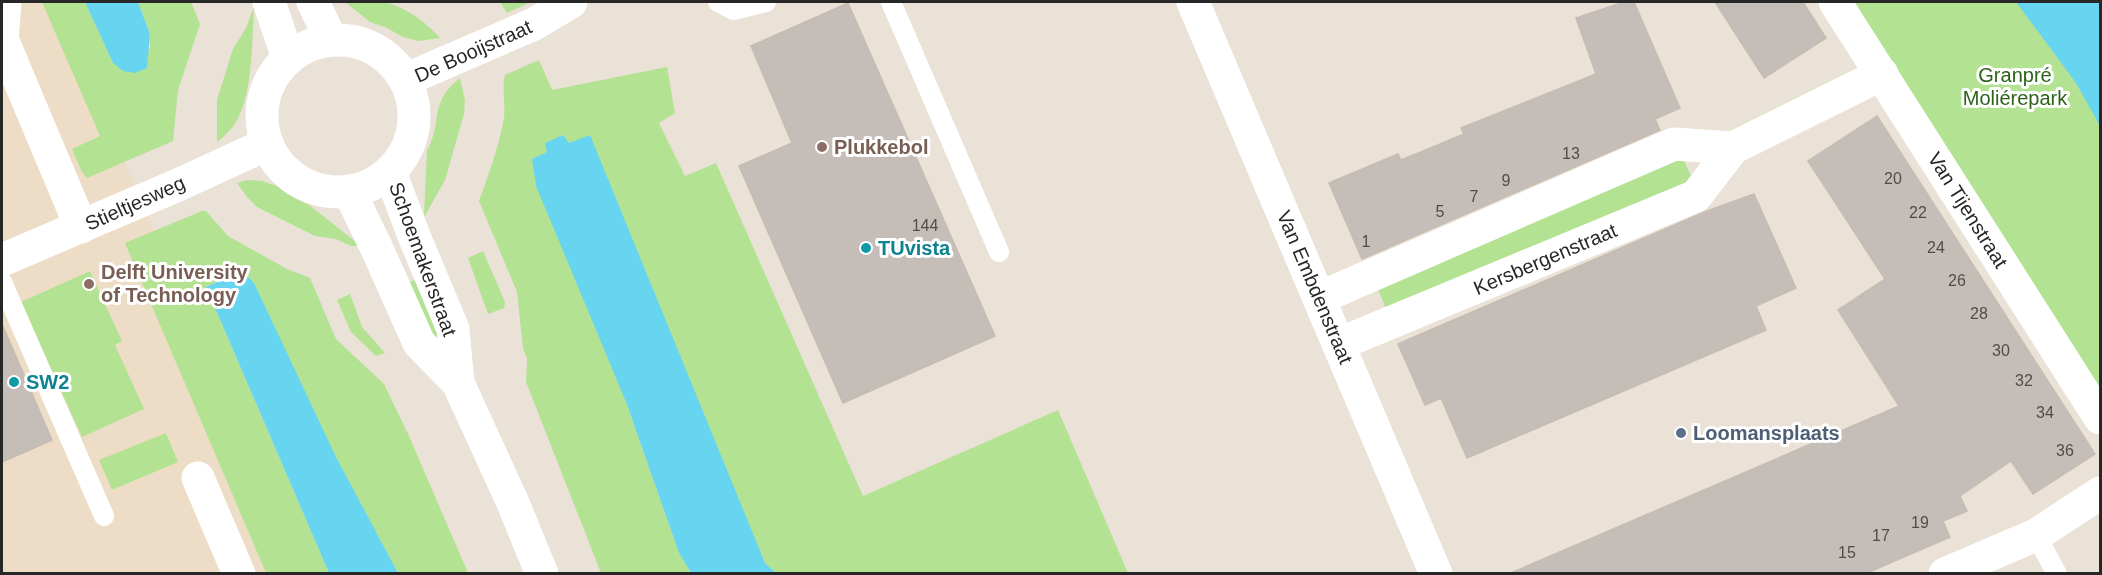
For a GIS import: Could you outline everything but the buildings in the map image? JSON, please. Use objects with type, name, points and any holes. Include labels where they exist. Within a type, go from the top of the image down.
[{"type":"street","points":[[5,2],[2,40],[81,227]]},
{"type":"street","points":[[269,2],[288,58]]},
{"type":"street","points":[[313,2],[331,40]]},
{"type":"street","name":"De Booijstraat","points":[[405,80],[534,24],[571,2]]},
{"type":"street","name":"Van Embdenstraat","points":[[1193,2],[1436,573]]},
{"type":"street","name":"Van Tijenstraat","points":[[1834,2],[2100,418]]},
{"type":"street","points":[[331,40],[361,43],[374,49],[397,68],[411,94],[414,122],[406,149],[390,172],[378,181],[364,188],[349,191],[332,192],[300,183],[275,160],[262,129],[263,97],[278,69],[288,58],[308,46],[331,40]]},
{"type":"street","name":"Kersbergenstraat","points":[[1339,344],[1696,196],[1733,148],[1882,74]]},
{"type":"street","name":"Stieltjesweg","points":[[2,260],[267,144]]},
{"type":"street","points":[[1319,298],[1674,144],[1733,148]]},
{"type":"street","name":"Schoemakerstraat","points":[[390,172],[453,329],[458,383],[542,573]]},
{"type":"street","name":"Schoemakerstraat","points":[[349,191],[419,343],[458,383]]},
{"type":"street","points":[[198,478],[239,573]]},
{"type":"street","points":[[1946,573],[2036,535],[2100,494]]},
{"type":"lane","points":[[718,2],[734,10],[766,2]]},
{"type":"lane","points":[[891,2],[999,252]]},
{"type":"lane","points":[[2,282],[104,516]]},
{"type":"lane","points":[[2036,535],[2057,573]]},
{"type":"shaded area","name":"Delft University of Technology","points":[[2,2],[57,2],[299,573],[2,573]]},
{"type":"green space","points":[[375,1],[392,4],[414,16],[440,38],[418,41],[403,37],[370,22],[345,2]]},
{"type":"green space","points":[[42,2],[85,2],[113,63],[150,49],[150,34],[138,2],[191,2],[200,24],[178,90],[173,141],[87,178],[72,149],[100,136]]},
{"type":"green space","points":[[500,2],[531,2],[507,13]]},
{"type":"green space","name":"Granpré Moliérepark","points":[[1848,2],[2100,2],[2100,392]]},
{"type":"green space","points":[[254,7],[251,66],[246,97],[236,122],[217,142],[217,100],[233,49],[246,28]]},
{"type":"green space","points":[[539,60],[552,90],[667,67],[675,113],[659,123],[685,176],[716,163],[863,496],[1058,410],[1128,573],[776,573],[765,563],[569,144],[553,140],[546,143],[626,402],[679,553],[691,573],[601,573],[526,382],[527,359],[523,348],[517,292],[479,201],[496,153],[503,123],[505,75]]},
{"type":"green space","points":[[460,78],[465,100],[464,114],[445,180],[424,217],[427,151],[432,141],[440,104],[450,87]]},
{"type":"green space","points":[[1682,156],[1693,181],[1387,311],[1377,287]]},
{"type":"green space","points":[[247,180],[262,181],[277,186],[309,205],[361,246],[351,246],[336,239],[315,236],[257,207],[237,183]]},
{"type":"green space","points":[[206,211],[228,236],[287,269],[310,278],[336,339],[384,384],[468,573],[398,573],[236,274],[206,287],[329,573],[266,573],[125,243]]},
{"type":"green space","points":[[483,251],[505,302],[504,308],[488,314],[468,258]]},
{"type":"green space","points":[[90,271],[122,341],[115,345],[144,409],[82,437],[21,302]]},
{"type":"green space","points":[[420,278],[431,305],[441,349],[405,284]]},
{"type":"green space","points":[[350,294],[362,327],[385,353],[376,356],[351,332],[337,300]]},
{"type":"green space","points":[[166,433],[178,462],[112,490],[99,460]]},
{"type":"water","points":[[85,2],[138,2],[150,34],[147,68],[135,73],[123,71],[113,63]]},
{"type":"water","points":[[2016,2],[2100,2],[2100,126],[2076,83]]},
{"type":"water","points":[[563,135],[569,143],[590,135],[765,563],[776,573],[691,573],[679,553],[626,402],[536,186],[532,159],[547,152],[545,143]]},
{"type":"water","points":[[236,274],[245,274],[254,283],[336,457],[398,573],[329,573],[206,287]]},
{"type":"place","name":"Plukkebol","points":[[822,147]]},
{"type":"place","name":"TUvista","points":[[866,248]]},
{"type":"place","name":"Delft University of Technology","points":[[89,284]]},
{"type":"place","name":"SW2","points":[[14,382]]},
{"type":"place","name":"Loomansplaats","points":[[1681,433]]}]
